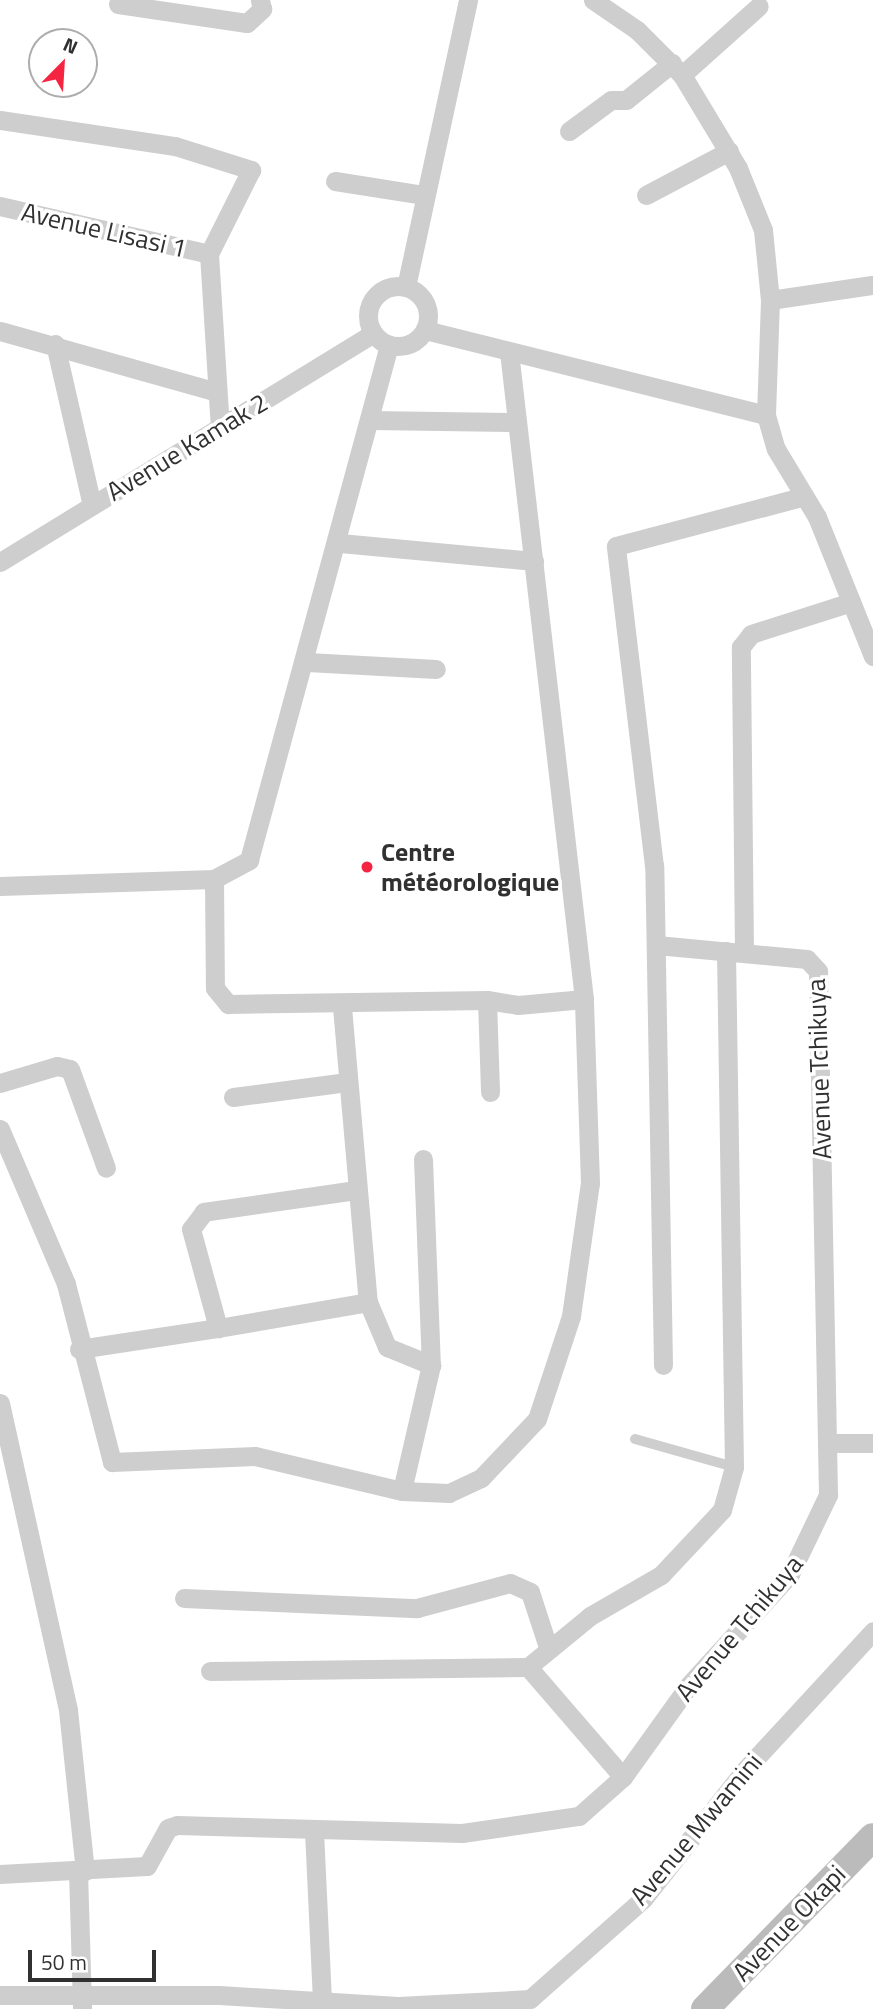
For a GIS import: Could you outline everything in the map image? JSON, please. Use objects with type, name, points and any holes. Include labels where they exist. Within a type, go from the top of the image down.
[{"type":"street","points":[[118,4],[247,23],[262,9],[260,0]]},
{"type":"street","points":[[406,287],[423,195],[468,0]]},
{"type":"street","points":[[593,0],[677,69],[729,151],[763,230],[770,300],[766,415],[801,497],[817,517],[873,656]]},
{"type":"street","points":[[569,131],[611,100],[626,100],[677,69],[759,6]]},
{"type":"street","points":[[0,120],[176,146],[251,170],[209,254],[220,427]]},
{"type":"street","points":[[646,195],[729,151]]},
{"type":"street","points":[[335,181],[423,195]]},
{"type":"street","name":"Avenue Lisasi 1","points":[[0,206],[209,254]]},
{"type":"street","points":[[770,300],[872,285]]},
{"type":"street","points":[[0,886],[214,879],[250,860],[257,845],[340,543],[370,420],[381,339],[368,315],[373,298],[388,288],[406,287],[423,299],[425,330],[413,342],[381,339]]},
{"type":"street","points":[[425,330],[766,415]]},
{"type":"street","points":[[0,331],[55,344],[216,392]]},
{"type":"street","name":"Avenue Kamak 2","points":[[0,562],[220,427],[381,339]]},
{"type":"street","points":[[55,344],[92,505]]},
{"type":"street","points":[[0,1129],[66,1284],[79,1349],[106,1455],[120,1466],[255,1455],[402,1491],[449,1493],[481,1478],[537,1419],[553,1385],[571,1316],[590,1183],[584,999],[534,561],[512,422],[509,352]]},
{"type":"street","points":[[370,420],[512,422]]},
{"type":"street","points":[[663,1365],[654,866],[616,546],[801,497]]},
{"type":"street","points":[[340,543],[534,561]]},
{"type":"street","points":[[209,1671],[528,1667],[548,1647],[661,1575],[722,1510],[734,1467],[735,951],[741,647],[751,634],[851,602]]},
{"type":"street","points":[[307,662],[436,669]]},
{"type":"street","points":[[214,879],[215,988],[228,1004],[342,1007],[486,1000],[518,1005],[584,999]]},
{"type":"street","name":"Avenue Tchikuya","points":[[0,1874],[82,1871],[153,1863],[168,1828],[177,1825],[314,1831],[462,1833],[568,1819],[589,1810],[623,1777],[689,1685],[790,1574],[828,1495],[818,971],[807,959],[657,945]]},
{"type":"street","points":[[486,1000],[490,1091]]},
{"type":"street","points":[[342,1007],[356,1190],[368,1302],[387,1347],[409,1361],[431,1365]]},
{"type":"street","points":[[0,1083],[57,1066],[70,1069],[106,1168]]},
{"type":"street","points":[[233,1097],[347,1082]]},
{"type":"street","points":[[402,1491],[431,1365],[423,1159]]},
{"type":"street","points":[[218,1328],[193,1218],[356,1190]]},
{"type":"street","points":[[79,1349],[368,1302]]},
{"type":"street","points":[[0,1403],[68,1710],[82,1871],[82,2002]]},
{"type":"street","points":[[829,1443],[873,1443]]},
{"type":"street","points":[[184,1598],[417,1608],[510,1583],[530,1592],[548,1647]]},
{"type":"street","name":"Avenue Mwamini","points":[[0,1995],[82,2002],[322,2000],[398,2007],[530,1999],[643,1899],[744,1771],[873,1631]]},
{"type":"street","points":[[528,1667],[623,1777]]},
{"type":"street","points":[[314,1831],[322,2000]]},
{"type":"street","name":"Avenue Okapi","points":[[705,2009],[873,1837]]},
{"type":"lane","points":[[635,1439],[734,1467]]},
{"type":"place","name":"Centre météorologique","points":[[367,867]]}]
